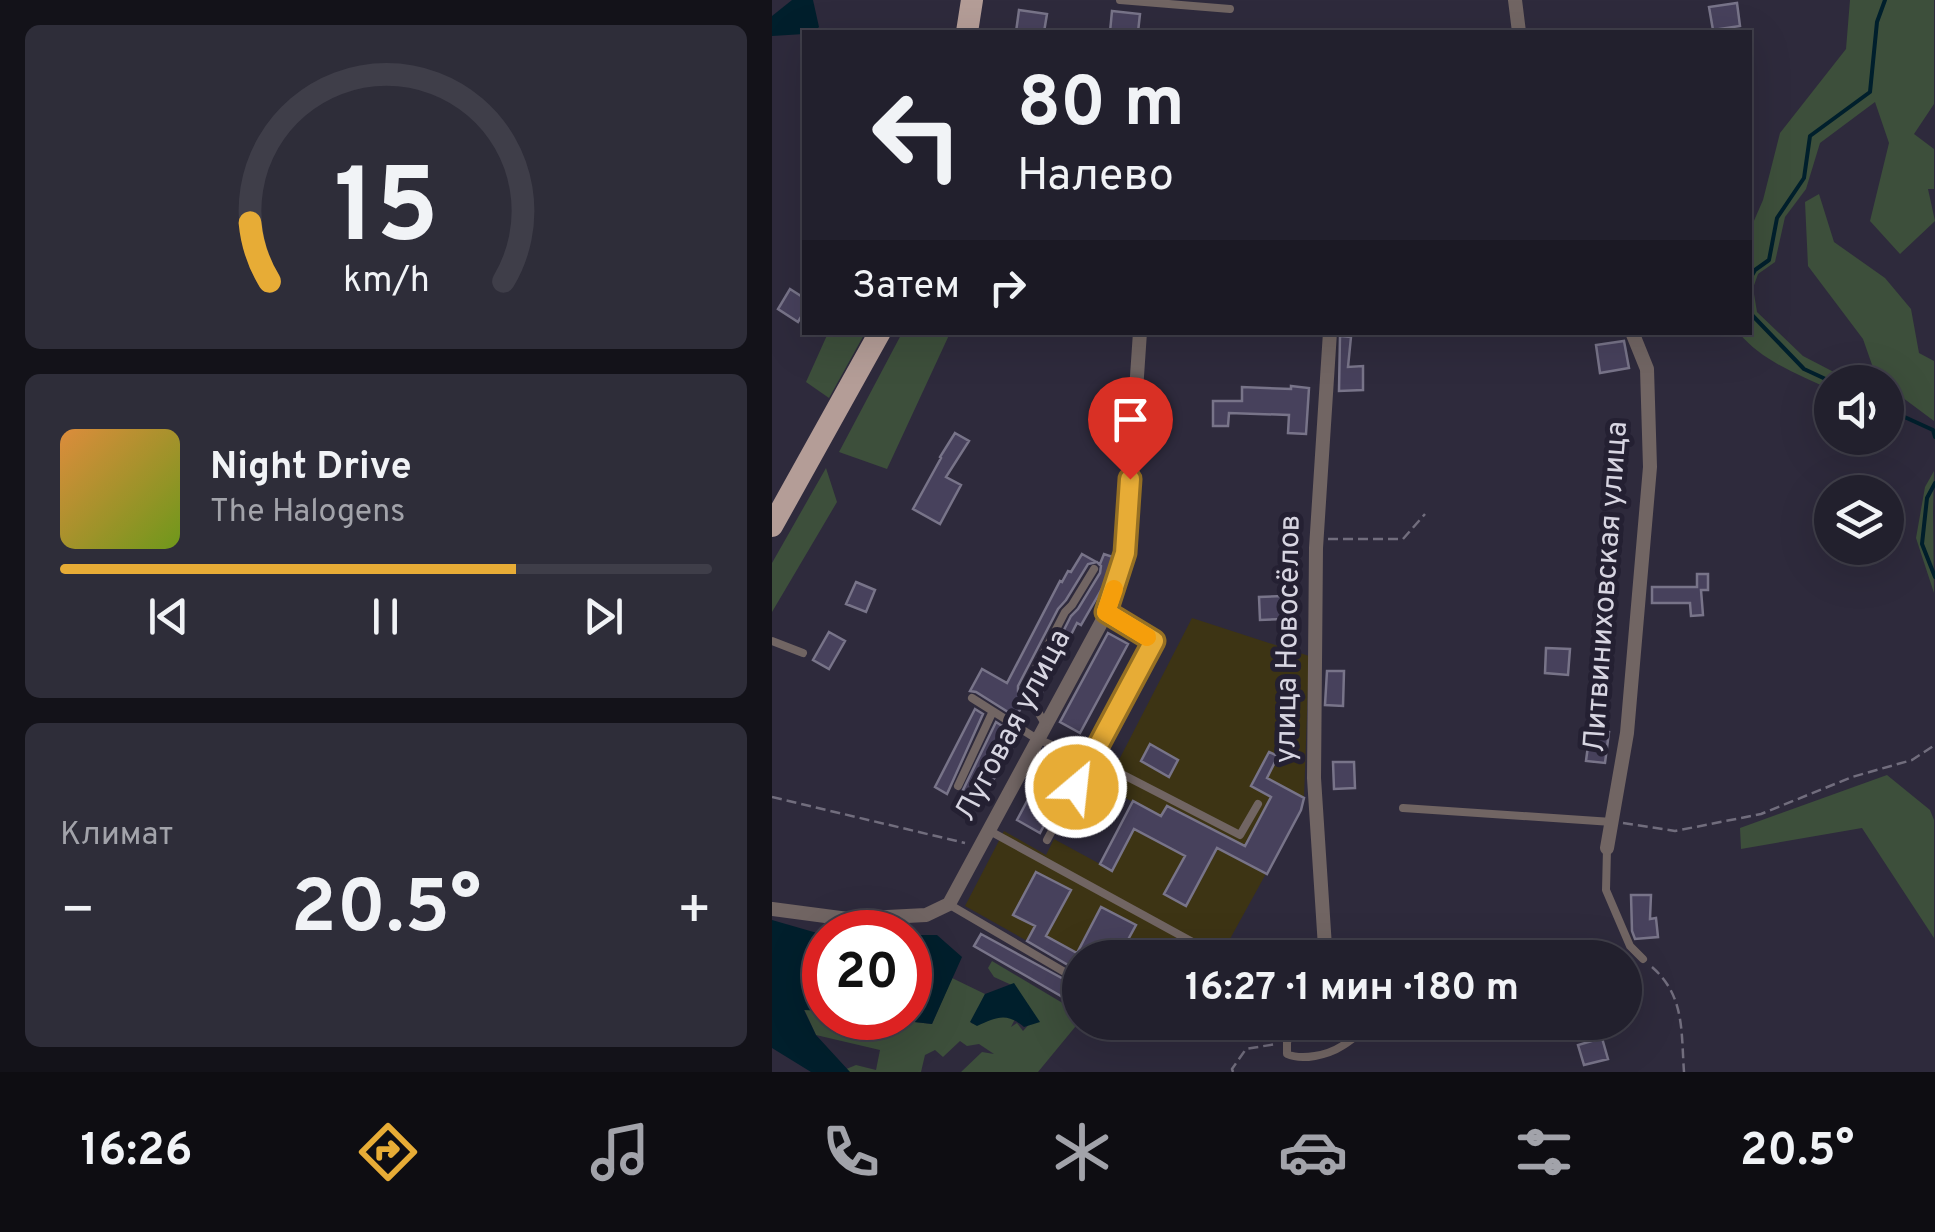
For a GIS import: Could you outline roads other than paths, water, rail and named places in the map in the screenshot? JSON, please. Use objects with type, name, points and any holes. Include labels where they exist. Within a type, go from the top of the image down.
[{"type":"main road","points":[[772,526],[878,335]]},
{"type":"street","points":[[1515,0],[1518,30]]},
{"type":"street","name":"Луговая улица","points":[[949,904],[1106,612],[1125,553],[1140,335]]},
{"type":"street","name":"улица Новосёлов","points":[[1323,940],[1314,778],[1316,538],[1330,335]]},
{"type":"street","name":"Литвиниховская улица","points":[[1608,848],[1627,733],[1650,468],[1647,369],[1633,335]]},
{"type":"street","points":[[772,909],[848,919],[926,915],[949,904]]},
{"type":"lane","points":[[1120,0],[1230,9]]},
{"type":"lane","points":[[1045,724],[1025,690],[1065,612],[1094,570]]},
{"type":"lane","points":[[1047,840],[1154,641],[1106,612]]},
{"type":"lane","points":[[772,641],[803,653]]},
{"type":"lane","points":[[972,698],[1037,739],[1114,770],[1240,836],[1258,804]]},
{"type":"lane","points":[[958,786],[992,711]]},
{"type":"lane","points":[[1403,808],[1612,822]]},
{"type":"lane","points":[[988,830],[1189,940]]},
{"type":"lane","points":[[1608,848],[1606,890],[1630,946],[1643,959]]},
{"type":"lane","points":[[949,904],[1062,970]]},
{"type":"lane","points":[[1288,1040],[1287,1054],[1298,1059],[1339,1049],[1350,1040]]},
{"type":"water","points":[[792,0],[813,0],[819,27],[802,30],[802,34],[772,36],[772,16]]},
{"type":"water","points":[[772,920],[802,929],[802,1040],[821,1040],[850,1072],[811,1072],[772,1048]]},
{"type":"water","points":[[932,935],[962,957],[932,1024]]},
{"type":"water","points":[[1014,983],[1040,1022],[1024,1027],[1007,1018],[977,1026],[970,1022],[985,994]]},
{"type":"waterway","points":[[1752,275],[1769,260],[1777,218],[1804,178],[1810,136],[1870,92],[1877,22],[1885,0]]},
{"type":"waterway","points":[[1752,315],[1804,369],[1814,374]]},
{"type":"waterway","points":[[1904,417],[1933,430],[1935,437]]},
{"type":"waterway","points":[[1935,483],[1927,498],[1922,544],[1935,577]]}]
